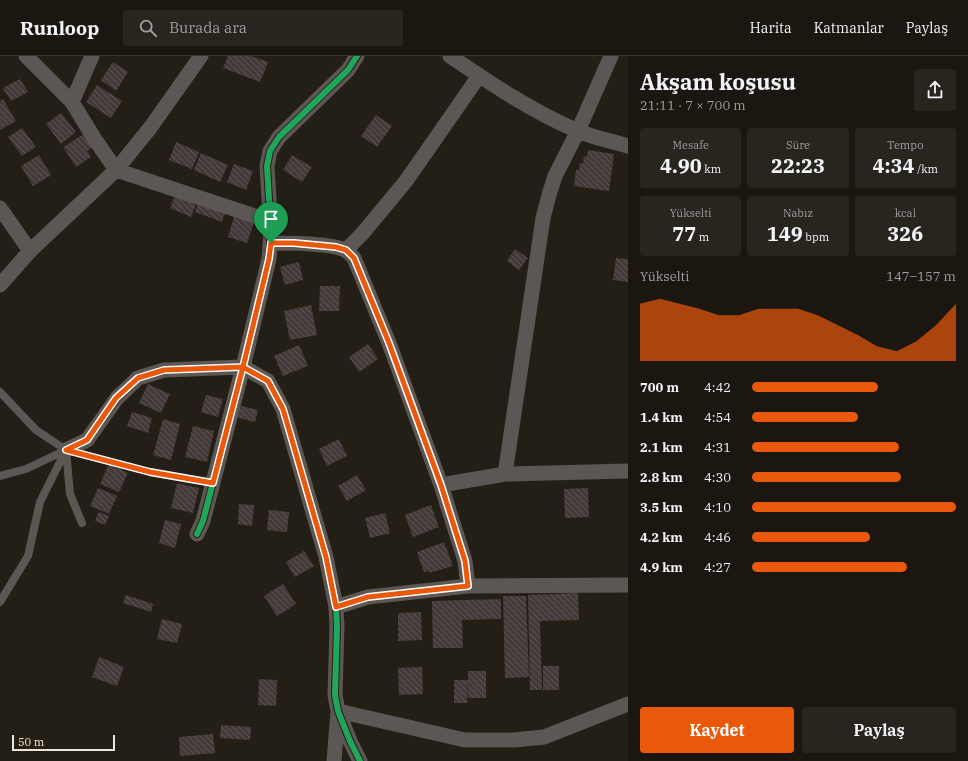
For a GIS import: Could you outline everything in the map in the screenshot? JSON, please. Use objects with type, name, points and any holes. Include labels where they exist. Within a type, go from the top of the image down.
[{"type":"street","points":[[26,56],[72,102],[116,170],[270,221]]},
{"type":"street","points":[[72,102],[92,56]]},
{"type":"street","points":[[0,286],[30,251],[116,170],[150,128],[201,56]]},
{"type":"street","points":[[197,534],[203,520],[213,483],[269,259],[271,243],[267,166],[268,158],[272,147],[279,137],[348,70],[357,56]]},
{"type":"street","points":[[450,56],[479,76],[544,114],[578,131],[628,146]]},
{"type":"street","points":[[504,474],[543,218],[548,195],[555,176],[578,131],[611,56]]},
{"type":"street","points":[[346,250],[362,234],[406,181],[479,76]]},
{"type":"street","points":[[0,208],[30,251]]},
{"type":"street","points":[[271,243],[329,246],[346,250],[354,258],[389,343],[441,485],[465,561],[468,586]]},
{"type":"street","points":[[66,450],[87,440],[116,398],[138,378],[164,370],[243,367],[268,381],[283,409],[326,557],[336,607],[337,626],[334,695],[338,711],[360,761]]},
{"type":"street","points":[[441,485],[504,474],[628,471]]},
{"type":"street","points":[[336,607],[368,597],[468,586],[628,585]]},
{"type":"street","points":[[338,711],[465,740],[514,740],[544,737],[628,704]]},
{"type":"street","points":[[334,761],[338,711]]},
{"type":"lane","points":[[0,392],[36,430],[66,450],[150,472],[213,483]]},
{"type":"lane","points":[[0,476],[26,469],[66,450]]},
{"type":"lane","points":[[66,450],[70,494],[82,523]]},
{"type":"lane","points":[[0,602],[28,556],[40,502],[66,450]]},
{"type":"building","points":[[228,56],[251,56],[268,62],[260,82],[223,68]]},
{"type":"building","points":[[113,62],[128,72],[116,91],[101,80]]},
{"type":"building","points":[[20,79],[28,92],[11,101],[3,88]]},
{"type":"building","points":[[97,85],[122,101],[111,118],[86,102]]},
{"type":"building","points":[[3,99],[16,121],[0,130],[0,101]]},
{"type":"building","points":[[61,113],[76,132],[61,144],[46,124]]},
{"type":"building","points":[[376,115],[392,126],[377,147],[361,136]]},
{"type":"building","points":[[22,128],[36,147],[22,156],[8,137]]},
{"type":"building","points":[[84,134],[92,148],[87,151],[91,157],[76,167],[63,147]]},
{"type":"building","points":[[176,142],[199,152],[192,169],[169,160]]},
{"type":"building","points":[[588,150],[614,154],[609,191],[574,186],[576,170],[579,170],[580,163],[583,164],[584,156],[587,157]]},
{"type":"building","points":[[201,153],[228,165],[220,182],[194,170]]},
{"type":"building","points":[[39,155],[51,175],[33,186],[21,166]]},
{"type":"building","points":[[292,155],[312,167],[302,182],[283,170]]},
{"type":"building","points":[[234,164],[253,171],[246,190],[227,182]]},
{"type":"building","points":[[177,190],[198,199],[191,217],[170,208]]},
{"type":"building","points":[[199,200],[226,210],[222,222],[195,212]]},
{"type":"building","points":[[235,214],[255,220],[247,243],[228,237]]},
{"type":"building","points":[[515,249],[528,258],[519,270],[507,261]]},
{"type":"building","points":[[616,258],[628,259],[628,282],[613,280]]},
{"type":"building","points":[[299,262],[303,280],[285,285],[280,267]]},
{"type":"building","points":[[320,286],[340,286],[339,311],[319,311]]},
{"type":"building","points":[[311,305],[317,335],[290,340],[284,311]]},
{"type":"building","points":[[368,344],[378,359],[359,372],[349,357]]},
{"type":"building","points":[[299,345],[308,366],[283,376],[274,356]]},
{"type":"building","points":[[148,384],[170,394],[161,413],[139,403]]},
{"type":"building","points":[[206,395],[223,399],[218,417],[201,412]]},
{"type":"building","points":[[238,405],[258,410],[255,422],[235,417]]},
{"type":"building","points":[[132,412],[152,418],[148,433],[127,426]]},
{"type":"building","points":[[163,419],[180,424],[171,460],[153,455]]},
{"type":"building","points":[[193,426],[214,431],[207,462],[185,457]]},
{"type":"building","points":[[339,439],[347,456],[327,466],[319,449]]},
{"type":"building","points":[[109,464],[128,473],[119,492],[100,484]]},
{"type":"building","points":[[357,475],[366,490],[347,501],[338,486]]},
{"type":"building","points":[[177,483],[199,488],[193,513],[171,508]]},
{"type":"building","points":[[98,488],[117,496],[109,514],[90,506]]},
{"type":"building","points":[[588,488],[589,517],[565,518],[564,489]]},
{"type":"building","points":[[239,504],[254,505],[252,526],[238,524]]},
{"type":"building","points":[[431,505],[439,527],[413,537],[405,515]]},
{"type":"building","points":[[269,510],[289,512],[287,532],[267,530]]},
{"type":"building","points":[[99,512],[109,516],[105,525],[95,521]]},
{"type":"building","points":[[385,513],[390,533],[370,538],[365,518]]},
{"type":"building","points":[[165,520],[181,524],[175,548],[159,543]]},
{"type":"building","points":[[444,542],[453,566],[429,573],[429,571],[424,572],[417,552]]},
{"type":"building","points":[[304,551],[314,566],[295,577],[286,562]]},
{"type":"building","points":[[283,584],[296,604],[277,616],[264,596]]},
{"type":"building","points":[[578,593],[579,620],[540,621],[542,690],[530,690],[528,595]]},
{"type":"building","points":[[126,595],[153,604],[151,612],[123,603]]},
{"type":"building","points":[[503,596],[526,596],[529,677],[505,678]]},
{"type":"building","points":[[501,599],[501,619],[462,620],[463,648],[433,648],[432,601]]},
{"type":"building","points":[[421,612],[422,640],[398,641],[398,613]]},
{"type":"building","points":[[162,619],[182,624],[177,643],[157,639]]},
{"type":"building","points":[[99,657],[124,667],[117,686],[92,677]]},
{"type":"building","points":[[543,666],[559,666],[559,690],[543,690]]},
{"type":"building","points":[[422,667],[423,694],[399,695],[398,668]]},
{"type":"building","points":[[468,671],[486,671],[486,698],[468,698]]},
{"type":"building","points":[[259,679],[277,680],[276,706],[258,705]]},
{"type":"building","points":[[454,680],[468,680],[467,703],[454,703]]},
{"type":"building","points":[[221,725],[251,727],[250,740],[220,738]]},
{"type":"building","points":[[213,734],[215,753],[180,756],[179,737]]},
{"type":"cycle path","points":[[197,534],[203,521],[269,259],[271,232],[267,166],[270,151],[279,137],[348,70],[357,56]]},
{"type":"cycle path","points":[[66,450],[87,440],[117,398],[138,378],[164,370],[243,367],[268,381],[283,409],[326,557],[336,607],[337,626],[335,695],[338,711],[360,761]]},
{"type":"route","points":[[271,243],[269,259],[243,367],[164,370],[138,378],[116,398],[87,440],[66,450],[150,472],[213,483],[243,367],[268,381],[283,409],[326,557],[336,607],[368,597],[468,586],[465,561],[441,485],[389,343],[354,258],[346,250],[336,247],[294,243],[271,243]]}]
